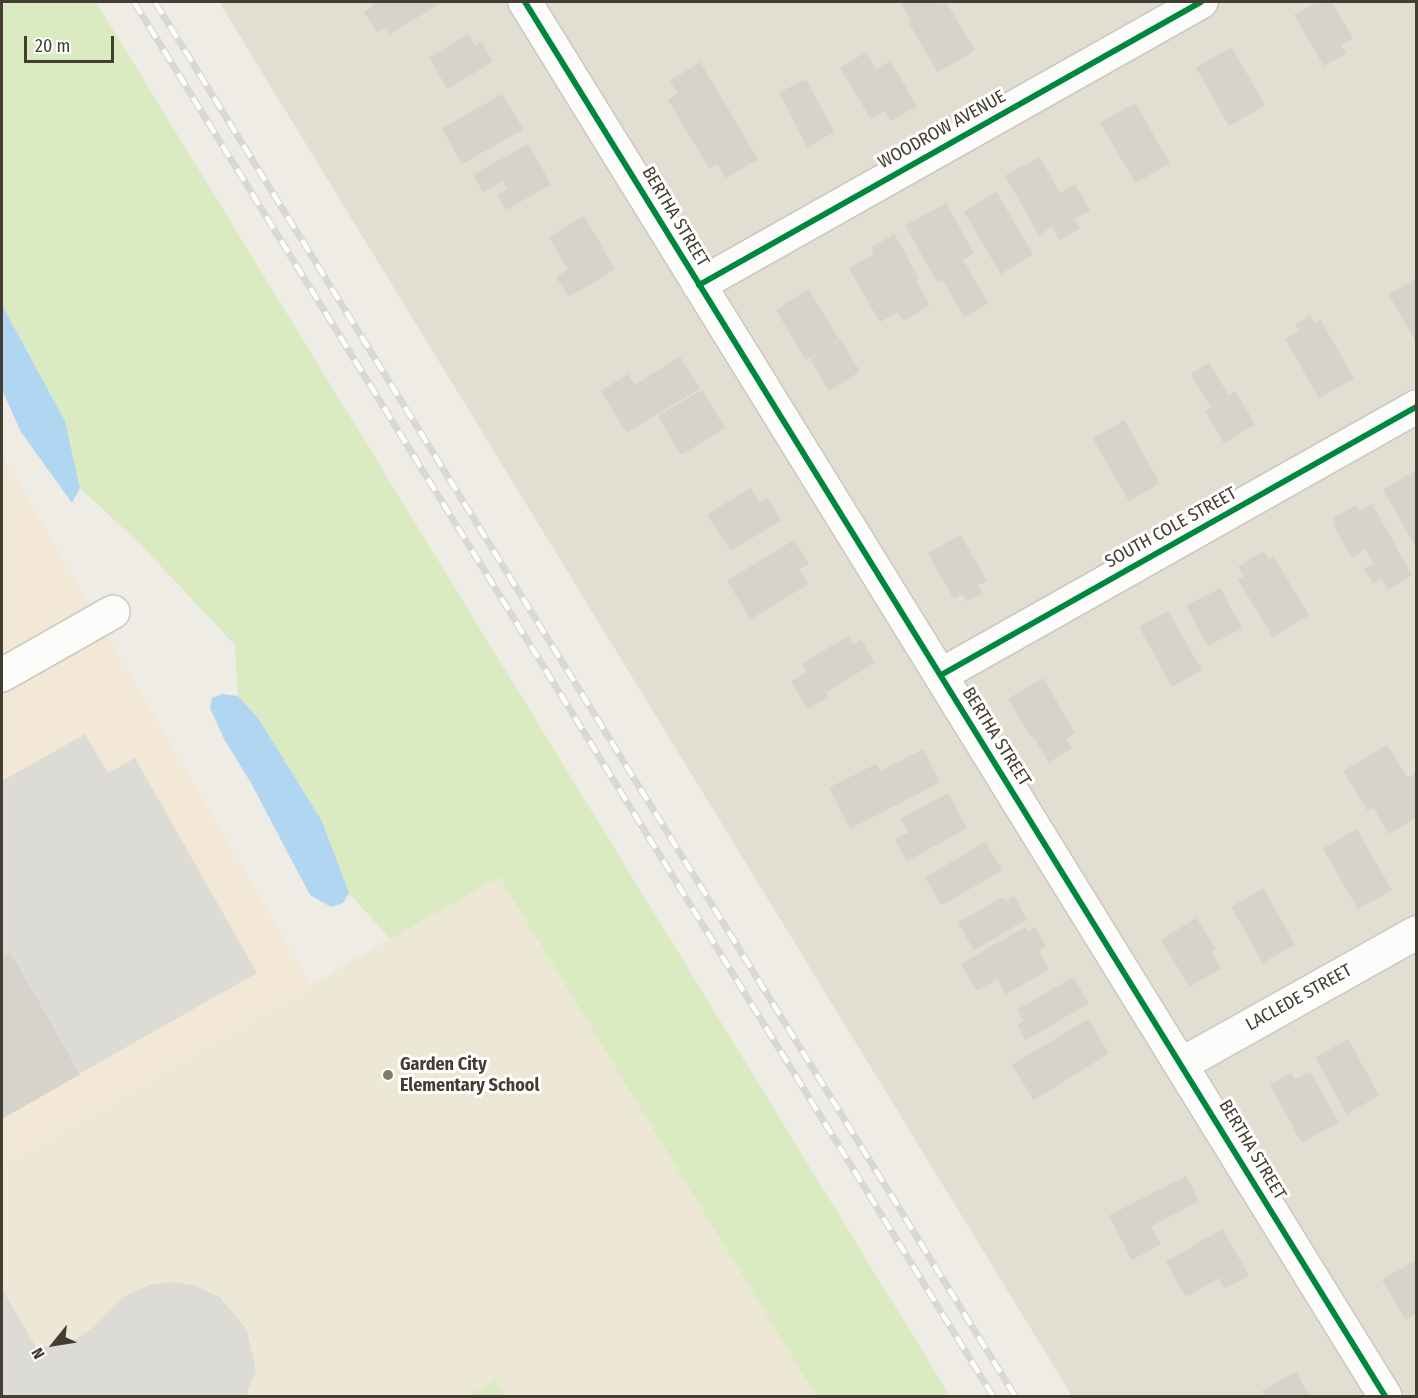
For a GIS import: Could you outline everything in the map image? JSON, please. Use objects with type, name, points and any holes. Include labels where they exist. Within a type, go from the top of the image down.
[{"type":"street","name":"BERTHA STREET","points":[[525,2],[1385,1396]]},
{"type":"street","name":"WOODROW AVENUE","points":[[699,285],[1201,2]]},
{"type":"street","name":"SOUTH COLE STREET","points":[[940,675],[1416,407]]},
{"type":"street","points":[[2,675],[113,612]]},
{"type":"street","name":"LACLEDE STREET","points":[[1182,1064],[1416,933]]},
{"type":"shaded area","points":[[219,2],[1416,2],[1416,1396],[1072,1396]]},
{"type":"shaded area","points":[[2,455],[311,985],[2,1165]]},
{"type":"shaded area","points":[[85,734],[108,773],[135,758],[257,973],[79,1074],[10,953],[2,958],[2,781]]},
{"type":"shaded area","name":"Garden City Elementary School","points":[[498,876],[816,1396],[2,1396],[2,1165]]},
{"type":"shaded area","points":[[173,1282],[196,1286],[220,1297],[247,1330],[256,1371],[246,1396],[2,1396],[2,1289],[37,1349],[77,1338],[95,1326],[125,1296],[151,1284]]},
{"type":"green space","points":[[2,2],[96,2],[950,1396],[816,1396],[499,877],[390,939],[349,893],[322,821],[258,718],[238,696],[235,645],[139,543],[80,488],[65,421],[2,305]]},
{"type":"green space","points":[[496,1380],[506,1396],[467,1396]]},
{"type":"water","points":[[2,305],[65,421],[80,488],[72,503],[21,432],[2,390]]},
{"type":"water","points":[[222,694],[238,696],[258,718],[322,821],[349,893],[343,903],[331,907],[310,895],[251,783],[224,739],[210,708],[212,698]]},
{"type":"building","points":[[371,2],[441,2],[390,33],[386,27],[378,32],[365,12],[374,6]]},
{"type":"building","points":[[901,2],[939,2],[941,5],[945,2],[974,50],[938,71],[910,23],[912,21]]},
{"type":"building","points":[[1319,2],[1331,2],[1352,38],[1340,45],[1345,53],[1324,65],[1295,15]]},
{"type":"building","points":[[468,35],[475,47],[481,43],[492,61],[448,88],[430,58]]},
{"type":"building","points":[[1231,48],[1264,105],[1229,125],[1197,68]]},
{"type":"building","points":[[866,53],[876,70],[890,62],[916,106],[891,120],[885,110],[871,118],[841,68]]},
{"type":"building","points":[[700,63],[757,159],[726,177],[718,163],[710,168],[669,100],[679,94],[671,81]]},
{"type":"building","points":[[806,80],[833,132],[807,146],[780,93]]},
{"type":"building","points":[[502,95],[522,129],[462,163],[443,129]]},
{"type":"building","points":[[1135,104],[1169,163],[1136,182],[1101,123]]},
{"type":"building","points":[[528,145],[550,184],[506,209],[498,195],[508,189],[503,180],[483,191],[474,175]]},
{"type":"building","points":[[1039,158],[1060,194],[1075,185],[1089,210],[1074,219],[1079,228],[1060,239],[1052,226],[1039,234],[1006,176]]},
{"type":"building","points":[[996,193],[1032,254],[1001,273],[965,212]]},
{"type":"building","points":[[946,204],[973,253],[962,259],[987,303],[964,316],[943,279],[938,282],[906,226]]},
{"type":"building","points":[[584,217],[614,269],[569,296],[557,277],[569,270],[550,237]]},
{"type":"building","points":[[894,235],[918,278],[915,280],[929,305],[904,320],[898,311],[880,321],[850,269],[875,254],[872,248]]},
{"type":"building","points":[[1416,279],[1416,340],[1390,295]]},
{"type":"building","points":[[808,290],[838,339],[834,341],[835,344],[840,341],[859,371],[829,390],[811,359],[828,349],[826,347],[806,359],[777,310]]},
{"type":"building","points":[[1310,316],[1314,324],[1320,320],[1353,378],[1319,397],[1286,339],[1300,331],[1296,325]]},
{"type":"building","points":[[680,358],[699,388],[627,432],[602,391],[628,375],[634,386]]},
{"type":"building","points":[[1209,364],[1228,396],[1235,392],[1254,424],[1224,442],[1206,411],[1212,408],[1192,374]]},
{"type":"building","points":[[702,391],[724,428],[681,454],[659,416]]},
{"type":"building","points":[[1124,421],[1159,483],[1129,500],[1094,439]]},
{"type":"building","points":[[1416,471],[1416,546],[1384,490]]},
{"type":"building","points":[[750,489],[759,503],[767,498],[780,520],[731,550],[708,515]]},
{"type":"building","points":[[1372,505],[1411,575],[1388,589],[1382,578],[1373,583],[1365,569],[1374,564],[1366,548],[1352,557],[1334,525],[1337,524],[1334,518],[1356,506],[1360,512]]},
{"type":"building","points":[[960,536],[986,580],[977,585],[981,593],[967,601],[963,593],[954,598],[929,554]]},
{"type":"building","points":[[794,541],[808,564],[798,569],[807,584],[751,618],[728,581]]},
{"type":"building","points":[[1263,552],[1269,561],[1273,557],[1308,615],[1273,636],[1239,580],[1245,577],[1239,567]]},
{"type":"building","points":[[1220,589],[1241,628],[1208,645],[1187,606]]},
{"type":"building","points":[[1168,612],[1201,670],[1172,686],[1140,627]]},
{"type":"building","points":[[848,637],[853,646],[861,641],[874,662],[825,692],[827,696],[808,708],[792,682],[808,672],[803,664]]},
{"type":"building","points":[[1043,679],[1074,733],[1065,738],[1071,748],[1049,761],[1009,699]]},
{"type":"building","points":[[1387,746],[1407,779],[1416,773],[1416,817],[1389,833],[1374,807],[1368,810],[1344,771]]},
{"type":"building","points":[[923,750],[939,782],[850,828],[830,788],[876,765],[880,772]]},
{"type":"building","points":[[948,794],[966,828],[907,860],[896,840],[909,833],[902,819]]},
{"type":"building","points":[[1356,830],[1391,890],[1358,908],[1324,849]]},
{"type":"building","points":[[985,843],[1001,870],[942,904],[926,878]]},
{"type":"building","points":[[1263,889],[1294,944],[1263,962],[1232,907]]},
{"type":"building","points":[[1014,897],[1026,919],[974,949],[959,923],[1003,898],[1005,902]]},
{"type":"building","points":[[1196,919],[1215,949],[1211,952],[1220,968],[1190,986],[1162,940]]},
{"type":"building","points":[[1025,928],[1028,933],[1035,928],[1045,946],[1038,951],[1048,969],[1006,993],[997,978],[977,990],[962,964]]},
{"type":"building","points":[[10,953],[79,1074],[2,1118],[2,958]]},
{"type":"building","points":[[1073,978],[1088,1003],[1026,1039],[1018,1025],[1025,1021],[1018,1010]]},
{"type":"building","points":[[1088,1020],[1108,1053],[1034,1099],[1013,1065]]},
{"type":"building","points":[[1348,1040],[1378,1095],[1347,1113],[1316,1058]]},
{"type":"building","points":[[1310,1073],[1338,1122],[1302,1142],[1271,1085],[1291,1074],[1294,1081]]},
{"type":"building","points":[[1186,1177],[1198,1201],[1150,1226],[1160,1244],[1132,1259],[1110,1216]]},
{"type":"building","points":[[1222,1230],[1248,1275],[1225,1288],[1219,1277],[1186,1296],[1167,1262]]},
{"type":"building","points":[[1416,1261],[1416,1316],[1415,1314],[1406,1319],[1383,1280]]},
{"type":"building","points":[[1296,1373],[1309,1396],[1266,1396],[1263,1391]]},
{"type":"railway","points":[[134,2],[993,1396]]},
{"type":"railway","points":[[155,2],[1015,1396]]},
{"type":"cycle path","points":[[525,2],[1385,1396]]},
{"type":"cycle path","points":[[699,285],[1201,2]]},
{"type":"cycle path","points":[[941,675],[1416,407]]},
{"type":"place","name":"Garden City Elementary School","points":[[388,1075]]}]
